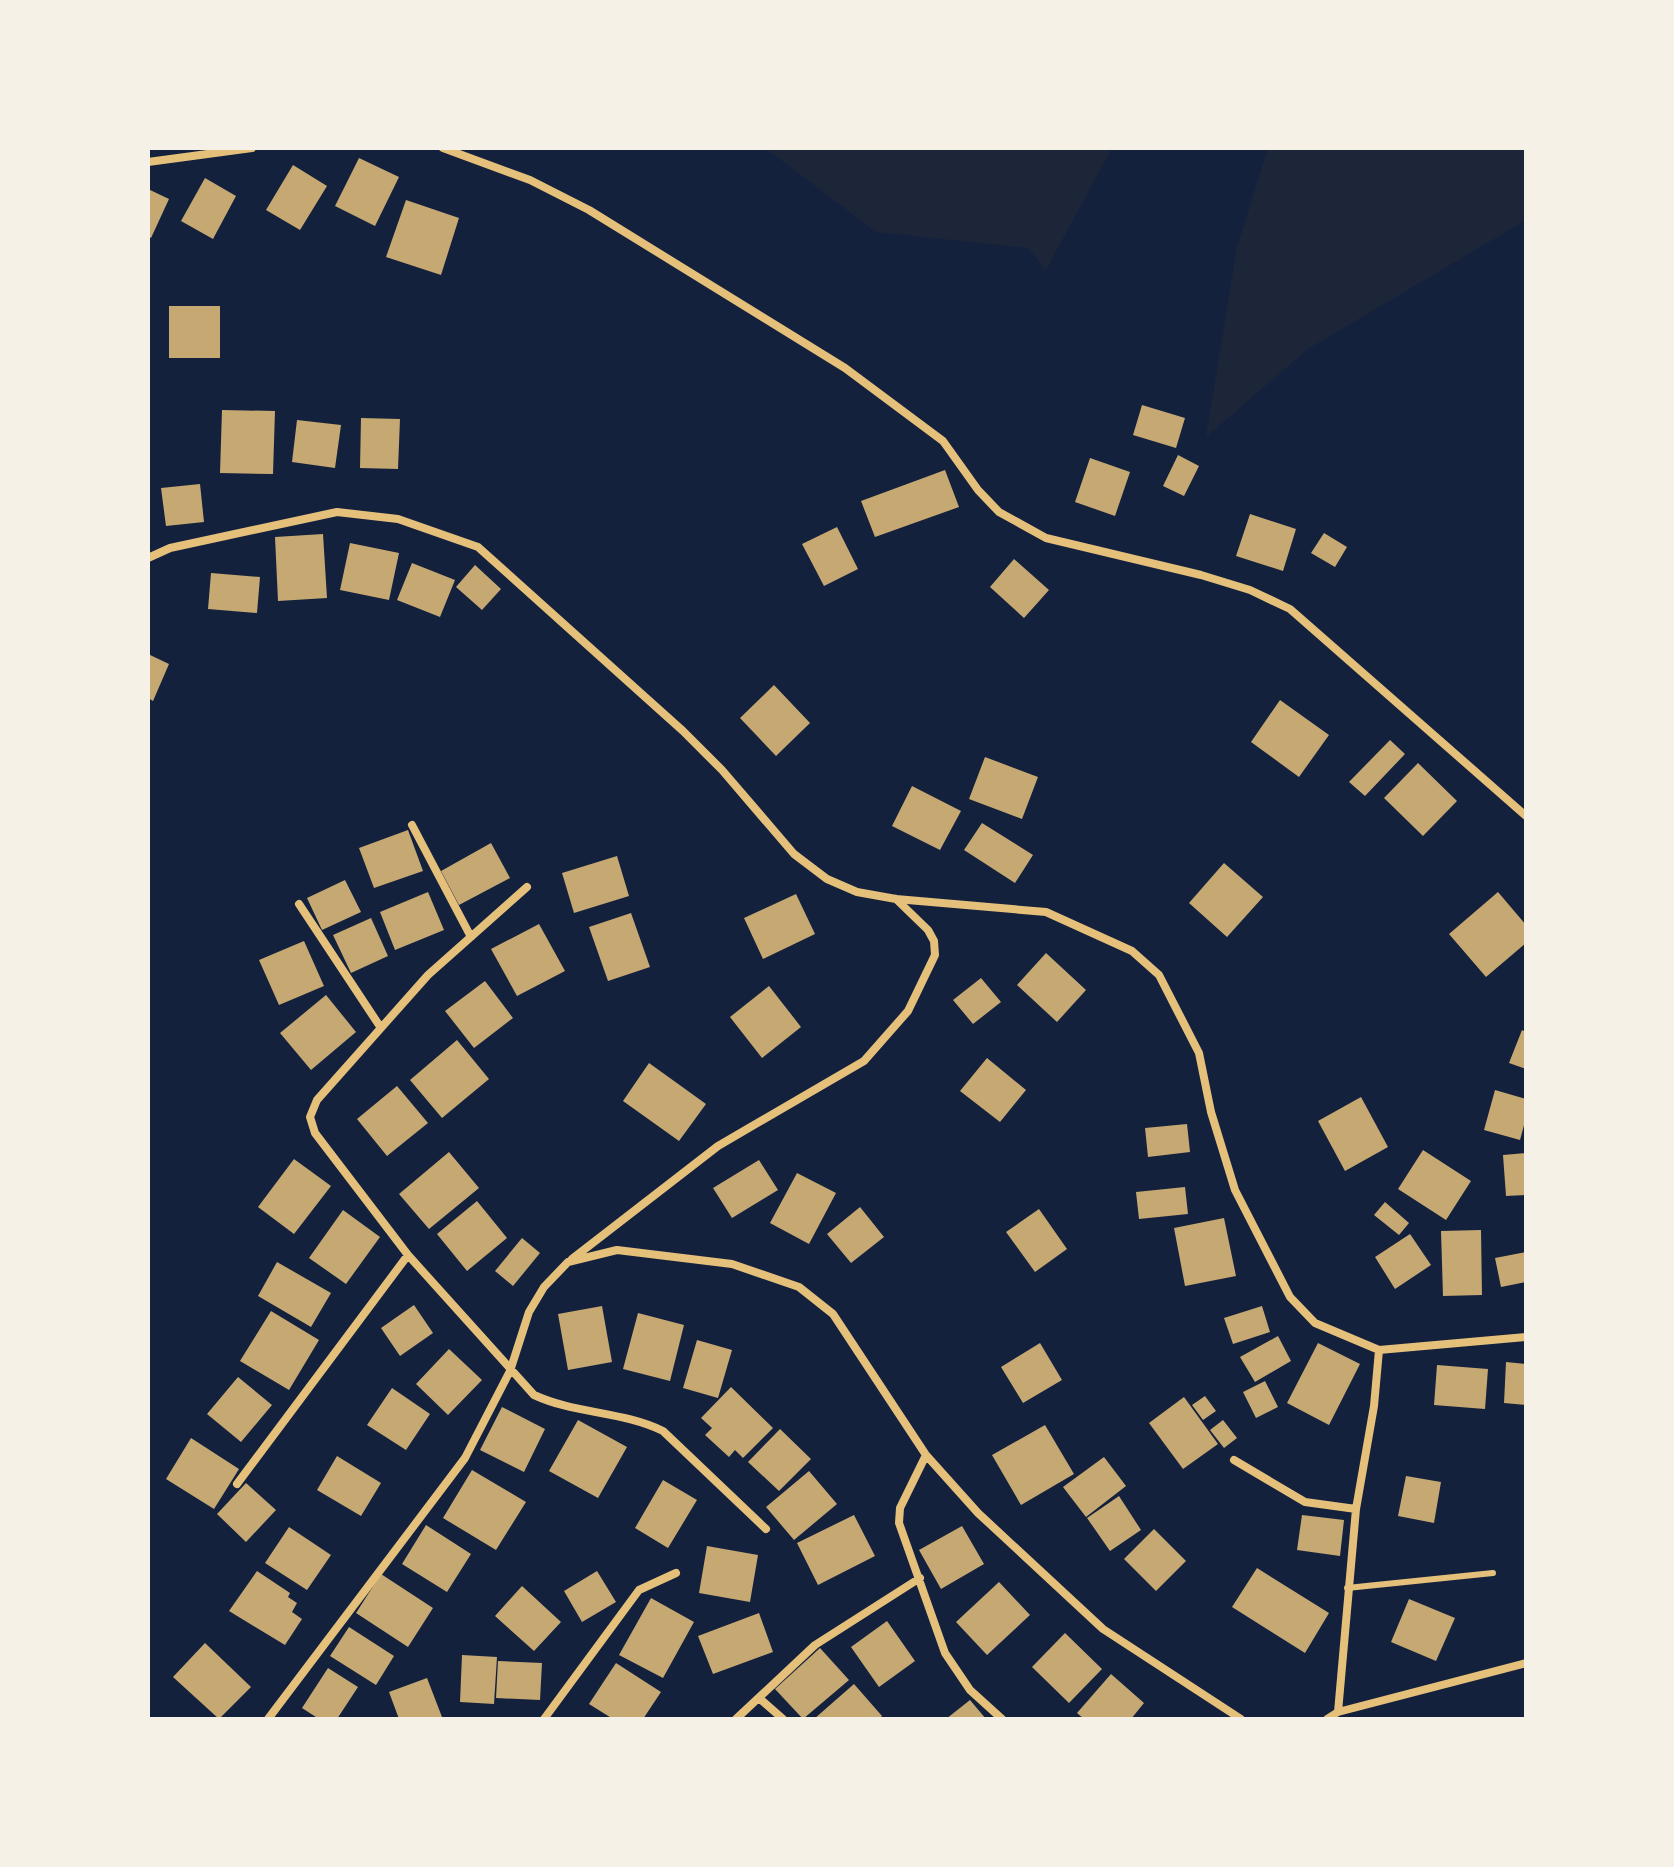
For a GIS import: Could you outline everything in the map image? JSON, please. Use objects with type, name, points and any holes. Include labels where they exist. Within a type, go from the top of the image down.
[{"type":"street","points":[[148,162],[252,148]]},
{"type":"street","points":[[443,148],[530,180],[589,210],[845,368],[943,441],[978,490],[1016,524],[1046,538],[1250,590],[1290,609],[1526,816]]},
{"type":"street","points":[[148,558],[170,548],[337,512],[398,519],[478,547],[722,770],[794,854],[827,879],[857,892],[896,899],[1046,912],[1132,951],[1159,975],[1199,1053],[1211,1112],[1235,1190],[1261,1247],[1290,1297],[1315,1323],[1379,1350],[1526,1337]]},
{"type":"street","points":[[412,825],[471,937]]},
{"type":"street","points":[[527,887],[428,975],[317,1100],[310,1117],[315,1133],[408,1255],[534,1395],[554,1405],[642,1421],[663,1431],[766,1529]]},
{"type":"street","points":[[268,1719],[465,1458],[510,1371],[529,1312],[544,1287],[568,1262],[718,1146],[864,1061],[908,1011],[935,955],[934,941],[928,930],[896,899]]},
{"type":"street","points":[[299,904],[381,1028]]},
{"type":"street","points":[[568,1262],[617,1250],[678,1256],[732,1264],[799,1287],[833,1314],[926,1455],[978,1513],[1103,1629],[1235,1718]]},
{"type":"street","points":[[237,1484],[408,1255]]},
{"type":"street","points":[[1338,1712],[1347,1588],[1356,1509],[1374,1406],[1379,1350]]},
{"type":"street","points":[[926,1455],[900,1508],[899,1523],[945,1653],[970,1690],[1002,1719]]},
{"type":"street","points":[[1234,1460],[1305,1502],[1356,1509]]},
{"type":"street","points":[[544,1719],[639,1590],[676,1573]]},
{"type":"street","points":[[736,1719],[815,1645],[920,1578]]},
{"type":"street","points":[[1327,1719],[1338,1712],[1526,1663]]},
{"type":"street","points":[[759,1698],[783,1719]]},
{"type":"lane","points":[[1347,1588],[1493,1573]]},
{"type":"shaded area","points":[[765,148],[1112,148],[1046,270],[1028,248],[876,232]]},
{"type":"shaded area","points":[[1268,148],[1526,148],[1526,220],[1308,349],[1206,437],[1237,247]]},
{"type":"building","points":[[359,158],[399,177],[375,226],[335,206]]},
{"type":"building","points":[[293,165],[327,186],[300,230],[266,210]]},
{"type":"building","points":[[205,178],[236,196],[213,239],[181,221]]},
{"type":"building","points":[[148,189],[169,199],[151,238],[148,236]]},
{"type":"building","points":[[406,200],[459,218],[441,275],[386,257]]},
{"type":"building","points":[[169,306],[220,306],[220,358],[169,358]]},
{"type":"building","points":[[1142,405],[1185,418],[1176,448],[1133,435]]},
{"type":"building","points":[[222,410],[275,411],[273,474],[220,473]]},
{"type":"building","points":[[361,418],[400,419],[398,469],[360,468]]},
{"type":"building","points":[[297,420],[341,425],[335,468],[292,462]]},
{"type":"building","points":[[1178,455],[1199,466],[1184,496],[1163,486]]},
{"type":"building","points":[[1090,458],[1130,472],[1115,516],[1075,502]]},
{"type":"building","points":[[945,470],[959,507],[875,537],[861,501]]},
{"type":"building","points":[[200,484],[204,522],[166,526],[161,488]]},
{"type":"building","points":[[1250,514],[1296,529],[1283,571],[1236,556]]},
{"type":"building","points":[[837,527],[858,569],[824,586],[802,544]]},
{"type":"building","points":[[1324,533],[1347,547],[1335,567],[1311,553]]},
{"type":"building","points":[[323,534],[327,598],[278,601],[275,537]]},
{"type":"building","points":[[350,543],[399,553],[389,600],[340,590]]},
{"type":"building","points":[[1014,559],[1049,590],[1024,618],[990,587]]},
{"type":"building","points":[[412,563],[455,580],[440,617],[397,600]]},
{"type":"building","points":[[475,565],[501,589],[482,610],[456,587]]},
{"type":"building","points":[[211,573],[260,577],[257,613],[208,609]]},
{"type":"building","points":[[148,654],[169,664],[153,701],[148,698]]},
{"type":"building","points":[[774,685],[810,723],[776,756],[740,718]]},
{"type":"building","points":[[1280,700],[1329,735],[1299,777],[1251,742]]},
{"type":"building","points":[[1390,740],[1405,754],[1365,796],[1349,782]]},
{"type":"building","points":[[985,757],[1038,777],[1022,819],[969,799]]},
{"type":"building","points":[[1418,763],[1457,801],[1423,836],[1384,798]]},
{"type":"building","points":[[912,786],[961,811],[940,850],[892,826]]},
{"type":"building","points":[[982,823],[1033,855],[1015,883],[964,850]]},
{"type":"building","points":[[408,830],[423,871],[374,888],[359,848]]},
{"type":"building","points":[[491,843],[510,878],[459,905],[441,871]]},
{"type":"building","points":[[617,856],[629,896],[574,913],[562,873]]},
{"type":"building","points":[[1224,863],[1263,897],[1227,937],[1189,903]]},
{"type":"building","points":[[345,880],[361,912],[322,930],[307,898]]},
{"type":"building","points":[[428,892],[444,930],[395,950],[380,912]]},
{"type":"building","points":[[1498,892],[1526,925],[1526,943],[1486,977],[1449,934]]},
{"type":"building","points":[[796,894],[815,934],[763,959],[744,918]]},
{"type":"building","points":[[631,913],[650,967],[608,981],[589,927]]},
{"type":"building","points":[[371,918],[388,956],[351,973],[333,935]]},
{"type":"building","points":[[539,924],[565,971],[517,996],[491,949]]},
{"type":"building","points":[[304,941],[324,986],[279,1005],[259,960]]},
{"type":"building","points":[[1046,953],[1086,990],[1057,1022],[1017,985]]},
{"type":"building","points":[[981,978],[1001,1002],[973,1024],[953,1000]]},
{"type":"building","points":[[485,981],[513,1018],[474,1048],[445,1011]]},
{"type":"building","points":[[769,986],[801,1027],[762,1058],[730,1017]]},
{"type":"building","points":[[326,995],[356,1032],[311,1070],[280,1033]]},
{"type":"building","points":[[1522,1030],[1526,1032],[1526,1069],[1509,1063]]},
{"type":"building","points":[[457,1040],[489,1079],[442,1118],[410,1080]]},
{"type":"building","points":[[987,1058],[1026,1090],[1000,1122],[960,1091]]},
{"type":"building","points":[[649,1063],[706,1104],[679,1141],[623,1101]]},
{"type":"building","points":[[397,1086],[428,1123],[387,1156],[357,1119]]},
{"type":"building","points":[[1495,1090],[1526,1099],[1526,1118],[1520,1140],[1484,1130]]},
{"type":"building","points":[[1361,1097],[1388,1147],[1345,1171],[1318,1121]]},
{"type":"building","points":[[1187,1124],[1190,1152],[1148,1157],[1145,1128]]},
{"type":"building","points":[[1423,1150],[1471,1181],[1446,1220],[1398,1189]]},
{"type":"building","points":[[449,1152],[479,1188],[429,1229],[399,1194]]},
{"type":"building","points":[[1526,1153],[1526,1195],[1506,1196],[1503,1155]]},
{"type":"building","points":[[294,1159],[331,1186],[294,1234],[258,1207]]},
{"type":"building","points":[[759,1160],[778,1190],[732,1218],[713,1188]]},
{"type":"building","points":[[797,1173],[836,1193],[809,1244],[770,1223]]},
{"type":"building","points":[[1185,1187],[1188,1214],[1139,1219],[1136,1192]]},
{"type":"building","points":[[477,1201],[507,1238],[467,1271],[437,1234]]},
{"type":"building","points":[[1385,1202],[1409,1223],[1399,1235],[1374,1215]]},
{"type":"building","points":[[860,1207],[884,1237],[851,1263],[827,1234]]},
{"type":"building","points":[[1039,1209],[1067,1249],[1035,1272],[1006,1232]]},
{"type":"building","points":[[343,1210],[380,1237],[346,1284],[309,1258]]},
{"type":"building","points":[[1224,1218],[1236,1276],[1185,1286],[1174,1228]]},
{"type":"building","points":[[1481,1230],[1482,1295],[1443,1296],[1441,1231]]},
{"type":"building","points":[[1410,1234],[1431,1265],[1395,1289],[1375,1257]]},
{"type":"building","points":[[522,1238],[540,1253],[513,1286],[495,1271]]},
{"type":"building","points":[[1526,1252],[1526,1282],[1501,1287],[1495,1258]]},
{"type":"building","points":[[277,1262],[331,1293],[311,1327],[258,1296]]},
{"type":"building","points":[[414,1305],[433,1333],[400,1356],[381,1328]]},
{"type":"building","points":[[602,1306],[612,1362],[568,1370],[558,1314]]},
{"type":"building","points":[[1262,1306],[1270,1332],[1233,1344],[1224,1318]]},
{"type":"building","points":[[271,1311],[319,1340],[289,1390],[240,1361]]},
{"type":"building","points":[[638,1313],[684,1325],[670,1381],[623,1369]]},
{"type":"building","points":[[1278,1336],[1291,1361],[1255,1382],[1240,1357]]},
{"type":"building","points":[[697,1340],[732,1350],[718,1398],[683,1388]]},
{"type":"building","points":[[1040,1343],[1062,1380],[1023,1403],[1001,1367]]},
{"type":"building","points":[[1318,1343],[1360,1364],[1329,1425],[1287,1403]]},
{"type":"building","points":[[449,1349],[482,1380],[448,1415],[416,1384]]},
{"type":"building","points":[[1506,1362],[1526,1364],[1526,1405],[1504,1403]]},
{"type":"building","points":[[1437,1365],[1488,1369],[1485,1409],[1434,1405]]},
{"type":"building","points":[[238,1377],[272,1405],[241,1442],[207,1414]]},
{"type":"building","points":[[1265,1381],[1278,1407],[1256,1418],[1243,1392]]},
{"type":"building","points":[[731,1387],[773,1428],[743,1458],[735,1450],[729,1457],[705,1435],[712,1428],[701,1418]]},
{"type":"building","points":[[392,1388],[430,1414],[406,1450],[367,1425]]},
{"type":"building","points":[[1205,1396],[1216,1411],[1203,1420],[1192,1405]]},
{"type":"building","points":[[1184,1397],[1218,1444],[1183,1469],[1149,1423]]},
{"type":"building","points":[[502,1407],[545,1429],[524,1472],[480,1450]]},
{"type":"building","points":[[578,1420],[627,1447],[598,1498],[549,1471]]},
{"type":"building","points":[[1223,1420],[1237,1438],[1224,1448],[1210,1430]]},
{"type":"building","points":[[1045,1425],[1074,1474],[1021,1505],[992,1455]]},
{"type":"building","points":[[780,1429],[811,1459],[779,1491],[748,1462]]},
{"type":"building","points":[[191,1438],[239,1469],[214,1509],[166,1479]]},
{"type":"building","points":[[337,1456],[381,1483],[361,1516],[317,1490]]},
{"type":"building","points":[[1104,1457],[1126,1486],[1086,1517],[1063,1487]]},
{"type":"building","points":[[472,1470],[526,1502],[496,1550],[443,1518]]},
{"type":"building","points":[[809,1471],[837,1504],[794,1540],[766,1507]]},
{"type":"building","points":[[1406,1476],[1441,1482],[1434,1523],[1398,1516]]},
{"type":"building","points":[[663,1480],[697,1500],[668,1548],[635,1528]]},
{"type":"building","points":[[246,1483],[276,1510],[246,1542],[217,1514]]},
{"type":"building","points":[[1119,1496],[1141,1530],[1110,1551],[1087,1518]]},
{"type":"building","points":[[854,1515],[875,1556],[818,1585],[797,1543]]},
{"type":"building","points":[[1302,1515],[1344,1520],[1340,1556],[1297,1550]]},
{"type":"building","points":[[426,1525],[471,1554],[447,1592],[402,1564]]},
{"type":"building","points":[[962,1526],[984,1564],[941,1589],[919,1550]]},
{"type":"building","points":[[289,1527],[331,1555],[307,1590],[265,1563]]},
{"type":"building","points":[[1154,1529],[1186,1561],[1156,1591],[1124,1559]]},
{"type":"building","points":[[707,1546],[758,1555],[750,1602],[699,1593]]},
{"type":"building","points":[[1257,1568],[1329,1613],[1305,1653],[1232,1607]]},
{"type":"building","points":[[257,1571],[290,1593],[288,1597],[297,1603],[292,1612],[302,1619],[285,1645],[229,1611]]},
{"type":"building","points":[[597,1571],[616,1602],[582,1622],[564,1591]]},
{"type":"building","points":[[381,1574],[433,1608],[408,1647],[356,1613]]},
{"type":"building","points":[[999,1582],[1030,1615],[987,1655],[956,1622]]},
{"type":"building","points":[[522,1586],[561,1622],[534,1651],[495,1616]]},
{"type":"building","points":[[651,1598],[694,1622],[663,1678],[619,1655]]},
{"type":"building","points":[[1409,1599],[1455,1618],[1436,1661],[1391,1642]]},
{"type":"building","points":[[759,1613],[773,1652],[713,1674],[698,1636]]},
{"type":"building","points":[[887,1621],[915,1661],[879,1687],[851,1647]]},
{"type":"building","points":[[349,1627],[394,1656],[376,1685],[330,1656]]},
{"type":"building","points":[[1065,1633],[1102,1669],[1069,1703],[1032,1667]]},
{"type":"building","points":[[205,1643],[251,1687],[219,1719],[173,1677]]},
{"type":"building","points":[[820,1648],[849,1680],[803,1719],[775,1689]]},
{"type":"building","points":[[462,1655],[497,1657],[494,1704],[460,1702]]},
{"type":"building","points":[[498,1661],[542,1663],[540,1700],[496,1698]]},
{"type":"building","points":[[616,1663],[661,1692],[643,1719],[613,1719],[589,1704]]},
{"type":"building","points":[[328,1668],[358,1687],[337,1719],[319,1719],[302,1708]]},
{"type":"building","points":[[1111,1674],[1144,1703],[1131,1719],[1084,1719],[1077,1713]]},
{"type":"building","points":[[427,1678],[442,1717],[399,1719],[389,1692]]},
{"type":"building","points":[[854,1684],[882,1716],[879,1719],[814,1719]]},
{"type":"building","points":[[970,1700],[986,1719],[946,1719]]}]
